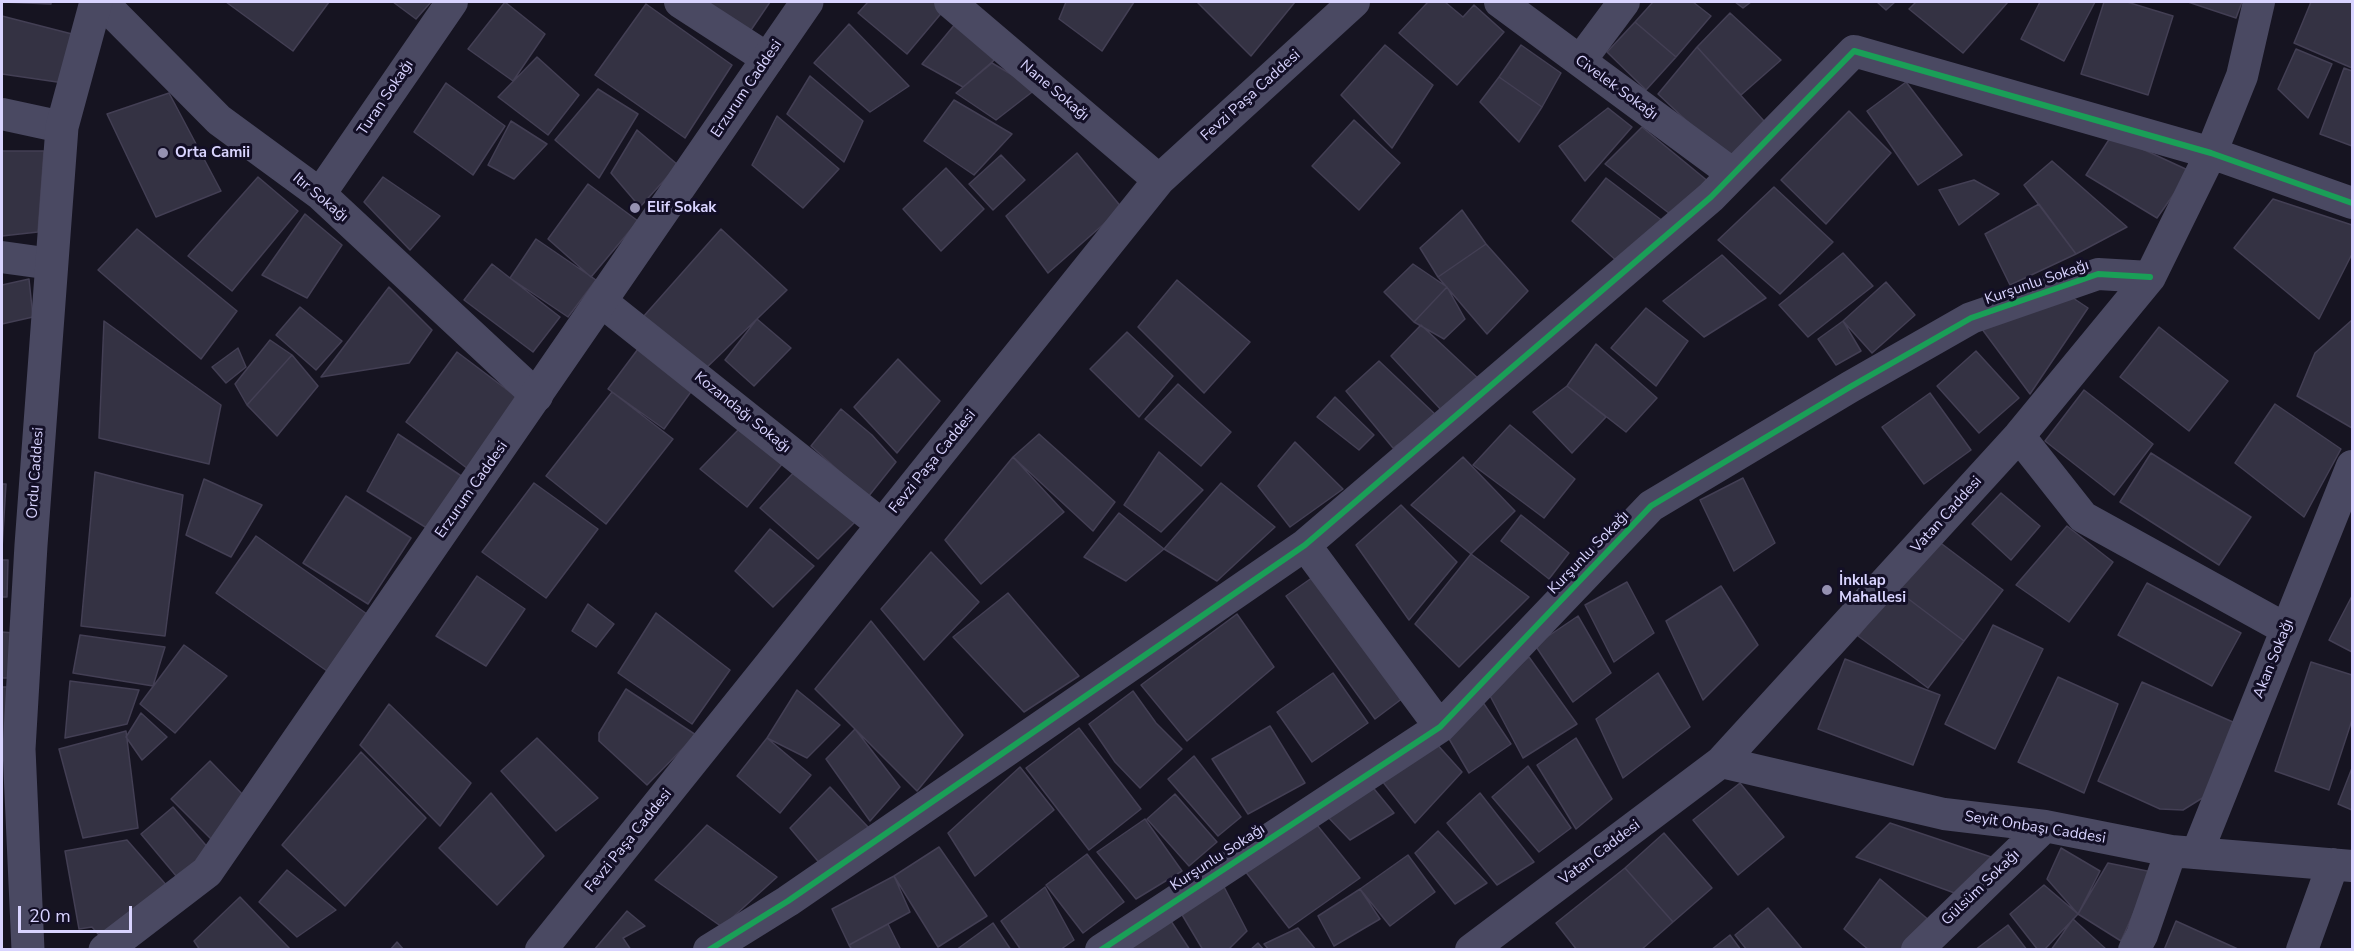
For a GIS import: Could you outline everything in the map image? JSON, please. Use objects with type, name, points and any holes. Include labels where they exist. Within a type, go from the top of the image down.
[{"type":"street","name":"Ordu Caddesi","points":[[28,950],[10,749],[21,686],[62,127],[96,2]]},
{"type":"street","name":"Itır Sokağı","points":[[102,2],[219,120],[320,194],[537,396]]},
{"type":"street","name":"Turan Sokağı","points":[[320,194],[452,2]]},
{"type":"street","points":[[680,2],[768,59]]},
{"type":"street","name":"Erzurum Caddesi","points":[[105,950],[207,872],[807,2]]},
{"type":"street","name":"Nane Sokağı","points":[[950,2],[1159,180]]},
{"type":"street","name":"Fevzi Paşa Caddesi","points":[[541,950],[1159,180],[1354,2]]},
{"type":"street","name":"Civelek Sokağı","points":[[1500,2],[1733,174]]},
{"type":"street","points":[[1580,61],[1624,2]]},
{"type":"street","name":"Vatan Caddesi","points":[[1471,950],[1721,762],[2019,436],[2150,277],[2211,153],[2242,76],[2259,2]]},
{"type":"street","points":[[709,950],[788,901],[1305,545],[1711,197],[1854,51],[2211,153],[2352,202]]},
{"type":"street","points":[[2,114],[62,127]]},
{"type":"street","points":[[2,257],[52,264]]},
{"type":"street","name":"Kurşunlu Sokağı","points":[[1101,950],[1440,727],[1651,506],[1971,318],[2098,274],[2150,277]]},
{"type":"street","name":"Kozandağı Sokağı","points":[[602,302],[882,525]]},
{"type":"street","points":[[2019,436],[2083,517],[2286,629]]},
{"type":"street","name":"Akan Sokağı","points":[[2134,950],[2184,852],[2286,629],[2352,466]]},
{"type":"street","points":[[1305,545],[1440,727]]},
{"type":"street","name":"Seyit Onbaşı Caddesi","points":[[1721,762],[1944,814],[2045,826],[2184,852],[2343,865]]},
{"type":"street","name":"Gülsüm Sokağı","points":[[1917,950],[2045,826]]},
{"type":"street","points":[[2302,950],[2343,865]]},
{"type":"building","points":[[2,2],[51,2],[51,4]]},
{"type":"building","points":[[226,2],[329,2],[293,51]]},
{"type":"building","points":[[393,2],[431,2],[416,19]]},
{"type":"building","points":[[505,2],[545,34],[513,81],[468,49]]},
{"type":"building","points":[[706,2],[770,2],[749,33]]},
{"type":"building","points":[[868,2],[935,2],[944,10],[907,54],[858,13]]},
{"type":"building","points":[[1066,2],[1134,2],[1102,51],[1059,19]]},
{"type":"building","points":[[1197,2],[1295,2],[1251,56]]},
{"type":"building","points":[[1428,2],[1445,2],[1463,17],[1474,5],[1504,32],[1457,85],[1399,33]]},
{"type":"building","points":[[1653,2],[1693,2],[1711,16],[1676,57],[1635,22]]},
{"type":"building","points":[[1735,2],[1751,2],[1743,8]]},
{"type":"building","points":[[1877,2],[1895,2],[1886,10]]},
{"type":"building","points":[[1916,2],[2008,2],[1963,53],[1909,9]]},
{"type":"building","points":[[2040,2],[2095,2],[2064,61],[2021,39]]},
{"type":"building","points":[[2104,2],[2127,2],[2173,16],[2148,95],[2081,74]]},
{"type":"building","points":[[2188,2],[2242,2],[2236,18]]},
{"type":"building","points":[[2311,2],[2352,2],[2352,68],[2294,43]]},
{"type":"building","points":[[646,4],[732,65],[685,138],[595,75]]},
{"type":"building","points":[[1730,13],[1781,60],[1741,95],[1697,47]]},
{"type":"building","points":[[2,16],[72,34],[64,83],[2,74]]},
{"type":"building","points":[[1635,22],[1676,57],[1646,90],[1607,52]]},
{"type":"building","points":[[956,23],[999,56],[963,87],[922,64]]},
{"type":"building","points":[[849,24],[909,86],[870,112],[814,63]]},
{"type":"building","points":[[1385,45],[1433,85],[1392,148],[1341,95]]},
{"type":"building","points":[[1521,45],[1561,73],[1542,107],[1499,77]]},
{"type":"building","points":[[1697,47],[1774,132],[1738,169],[1658,94]]},
{"type":"building","points":[[2296,49],[2332,64],[2308,118],[2278,89]]},
{"type":"building","points":[[537,57],[579,95],[548,135],[498,97]]},
{"type":"building","points":[[992,63],[1036,89],[996,120],[956,93]]},
{"type":"building","points":[[2344,68],[2352,71],[2352,146],[2320,134]]},
{"type":"building","points":[[810,76],[863,121],[844,162],[787,114]]},
{"type":"building","points":[[1499,77],[1542,107],[1519,142],[1480,102]]},
{"type":"building","points":[[1906,82],[1962,155],[1918,185],[1867,111]]},
{"type":"building","points":[[446,83],[505,126],[473,175],[414,132]]},
{"type":"building","points":[[598,89],[638,114],[599,178],[555,140]]},
{"type":"building","name":"Orta Camii","points":[[169,93],[221,191],[156,217],[107,114]]},
{"type":"building","points":[[954,100],[1012,134],[974,175],[924,141]]},
{"type":"building","points":[[1608,108],[1632,127],[1585,181],[1559,146]]},
{"type":"building","points":[[1849,111],[1891,153],[1826,224],[1781,180]]},
{"type":"building","points":[[777,116],[839,169],[803,208],[752,165]]},
{"type":"building","points":[[1354,120],[1400,163],[1359,210],[1312,166]]},
{"type":"building","points":[[511,121],[547,144],[514,179],[488,165]]},
{"type":"building","points":[[1642,127],[1709,182],[1674,217],[1605,164]]},
{"type":"building","points":[[637,130],[678,165],[640,207],[611,173]]},
{"type":"building","points":[[2112,135],[2190,171],[2157,218],[2086,175]]},
{"type":"building","points":[[2,151],[44,151],[38,232],[2,236]]},
{"type":"building","points":[[1077,153],[1122,208],[1048,273],[1006,216]]},
{"type":"building","points":[[1001,155],[1025,180],[993,210],[969,184]]},
{"type":"building","points":[[2052,161],[2127,227],[2076,254],[2024,185]]},
{"type":"building","points":[[946,168],[984,209],[941,251],[903,209]]},
{"type":"building","points":[[258,177],[298,211],[232,291],[188,256]]},
{"type":"building","points":[[383,177],[440,216],[410,250],[364,202]]},
{"type":"building","points":[[1606,178],[1668,225],[1619,263],[1572,221]]},
{"type":"building","points":[[1974,180],[1999,194],[1959,225],[1939,190]]},
{"type":"building","points":[[588,184],[638,221],[591,277],[548,239]]},
{"type":"building","points":[[1774,187],[1833,242],[1780,294],[1718,240]]},
{"type":"building","points":[[2273,199],[2352,225],[2352,254],[2319,319],[2234,248]]},
{"type":"building","points":[[2039,204],[2076,254],[2010,285],[1985,234]]},
{"type":"building","points":[[1462,210],[1486,244],[1438,277],[1420,248]]},
{"type":"building","points":[[305,214],[342,245],[307,298],[262,275]]},
{"type":"building","points":[[137,229],[237,311],[201,359],[98,270]]},
{"type":"building","points":[[721,229],[787,290],[703,371],[643,317]]},
{"type":"building","points":[[536,239],[596,280],[568,317],[510,278]]},
{"type":"building","points":[[1486,244],[1528,291],[1487,334],[1438,277]]},
{"type":"building","points":[[1843,253],[1873,286],[1808,337],[1779,305]]},
{"type":"building","points":[[1722,255],[1766,298],[1704,337],[1663,301]]},
{"type":"building","points":[[492,264],[560,317],[533,352],[464,300]]},
{"type":"building","points":[[1413,264],[1447,287],[1414,322],[1384,292]]},
{"type":"building","points":[[29,279],[33,317],[2,324],[2,285]]},
{"type":"building","points":[[1177,280],[1250,342],[1204,393],[1138,327]]},
{"type":"building","points":[[1886,282],[1915,315],[1872,353],[1843,321]]},
{"type":"building","points":[[389,287],[432,330],[409,363],[321,377]]},
{"type":"building","points":[[1447,287],[1465,319],[1444,339],[1414,322]]},
{"type":"building","points":[[2073,298],[2088,308],[2030,394],[1982,329]]},
{"type":"building","points":[[300,307],[342,341],[316,370],[276,335]]},
{"type":"building","points":[[1646,308],[1688,341],[1656,386],[1611,348]]},
{"type":"building","points":[[757,319],[791,348],[754,386],[725,360]]},
{"type":"building","points":[[2352,320],[2352,428],[2297,396],[2315,353]]},
{"type":"building","points":[[104,321],[221,405],[209,464],[99,438]]},
{"type":"building","points":[[1843,321],[1861,351],[1836,365],[1818,339]]},
{"type":"building","points":[[1421,325],[1482,382],[1444,413],[1391,356]]},
{"type":"building","points":[[2159,327],[2228,381],[2189,431],[2120,377]]},
{"type":"building","points":[[1127,332],[1173,376],[1139,417],[1090,369]]},
{"type":"building","points":[[270,340],[292,355],[247,405],[235,384]]},
{"type":"building","points":[[1596,344],[1657,398],[1626,432],[1567,386]]},
{"type":"building","points":[[238,348],[246,367],[226,383],[212,367]]},
{"type":"building","points":[[638,349],[693,389],[664,429],[608,389]]},
{"type":"building","points":[[1976,351],[2019,398],[1979,433],[1937,386]]},
{"type":"building","points":[[457,352],[518,398],[472,472],[406,422]]},
{"type":"building","points":[[292,355],[318,386],[277,436],[247,405]]},
{"type":"building","points":[[898,359],[940,401],[897,453],[854,407]]},
{"type":"building","points":[[1379,361],[1438,417],[1393,448],[1346,391]]},
{"type":"building","points":[[1178,384],[1231,432],[1201,466],[1145,419]]},
{"type":"building","points":[[1567,386],[1606,417],[1572,453],[1533,412]]},
{"type":"building","points":[[2084,390],[2153,444],[2114,495],[2045,441]]},
{"type":"building","points":[[612,392],[673,439],[606,524],[546,476]]},
{"type":"building","points":[[1930,393],[1971,450],[1924,484],[1882,427]]},
{"type":"building","points":[[1335,397],[1374,435],[1359,450],[1317,417]]},
{"type":"building","points":[[2275,404],[2341,449],[2304,517],[2235,463]]},
{"type":"building","points":[[841,409],[872,435],[896,462],[868,497],[811,446]]},
{"type":"building","points":[[1510,425],[1575,479],[1544,518],[1473,465]]},
{"type":"building","points":[[741,427],[783,463],[747,507],[700,469]]},
{"type":"building","points":[[398,434],[469,481],[430,530],[367,491]]},
{"type":"building","points":[[1039,434],[1115,502],[1093,531],[1013,457]]},
{"type":"building","points":[[1295,442],[1343,489],[1290,527],[1258,486]]},
{"type":"building","points":[[1159,452],[1203,490],[1161,532],[1124,505]]},
{"type":"building","points":[[2151,453],[2251,517],[2219,565],[2120,502]]},
{"type":"building","points":[[1013,457],[1064,512],[981,584],[945,540]]},
{"type":"building","points":[[1463,457],[1515,511],[1471,554],[1411,505]]},
{"type":"building","points":[[797,469],[856,521],[818,559],[760,508]]},
{"type":"building","points":[[95,472],[183,495],[165,636],[81,626]]},
{"type":"building","points":[[1743,478],[1775,543],[1734,571],[1700,500]]},
{"type":"building","points":[[204,479],[262,505],[231,557],[186,535]]},
{"type":"building","points":[[534,483],[598,529],[546,598],[482,552]]},
{"type":"building","points":[[1221,483],[1275,527],[1217,581],[1164,549]]},
{"type":"building","points":[[2,484],[6,484],[2,549]]},
{"type":"building","points":[[2001,493],[2040,526],[2011,560],[1972,524]]},
{"type":"building","points":[[346,496],[411,538],[368,604],[303,563]]},
{"type":"building","points":[[1401,505],[1457,562],[1409,620],[1356,545]]},
{"type":"building","points":[[1119,513],[1164,549],[1126,581],[1084,557]]},
{"type":"building","points":[[1521,515],[1569,553],[1549,579],[1501,541]]},
{"type":"building","points":[[2067,526],[2113,562],[2069,622],[2016,585]]},
{"type":"building","points":[[770,529],[814,566],[773,607],[735,571]]},
{"type":"building","points":[[256,536],[367,614],[327,671],[216,593]]},
{"type":"building","points":[[1934,538],[2003,590],[1964,641],[1894,588]]},
{"type":"building","points":[[931,552],[979,602],[924,660],[881,609]]},
{"type":"building","points":[[1471,554],[1529,597],[1459,667],[1415,624]]},
{"type":"building","points":[[2,560],[8,560],[7,597],[2,597]]},
{"type":"building","points":[[1323,570],[1411,692],[1375,719],[1286,596]]},
{"type":"building","points":[[477,576],[525,609],[486,666],[436,636]]},
{"type":"building","points":[[1627,582],[1654,633],[1614,662],[1585,605]]},
{"type":"building","points":[[2147,583],[2241,633],[2212,686],[2118,635]]},
{"type":"building","points":[[1721,586],[1758,645],[1703,700],[1666,621]]},
{"type":"building","points":[[1894,588],[1964,641],[1928,688],[1858,636]]},
{"type":"building","points":[[1008,593],[1079,676],[1024,712],[953,637]]},
{"type":"building","points":[[2352,596],[2352,652],[2329,640]]},
{"type":"building","points":[[588,604],[614,624],[596,647],[572,631]]},
{"type":"building","points":[[656,613],[730,670],[692,724],[618,673]]},
{"type":"building","points":[[1237,614],[1274,667],[1187,741],[1141,685]]},
{"type":"building","points":[[1578,616],[1611,673],[1573,702],[1535,645]]},
{"type":"building","points":[[871,621],[963,735],[917,791],[815,689]]},
{"type":"building","points":[[1993,625],[2043,649],[1995,749],[1945,724]]},
{"type":"building","points":[[2,632],[14,633],[12,678],[2,678]]},
{"type":"building","points":[[80,635],[165,647],[153,686],[73,673]]},
{"type":"building","points":[[184,645],[227,676],[175,733],[140,704]]},
{"type":"building","points":[[1529,657],[1577,724],[1523,758],[1488,692]]},
{"type":"building","points":[[1845,659],[1940,695],[1913,765],[1818,729]]},
{"type":"building","points":[[2311,662],[2352,675],[2352,720],[2329,790],[2275,771]]},
{"type":"building","points":[[1333,673],[1368,723],[1312,762],[1277,712]]},
{"type":"building","points":[[1658,673],[1690,727],[1623,778],[1596,719]]},
{"type":"building","points":[[2058,677],[2118,704],[2084,793],[2018,762]]},
{"type":"building","points":[[70,681],[139,690],[127,724],[65,738]]},
{"type":"building","points":[[2142,682],[2242,726],[2212,792],[2183,810],[2160,809],[2098,781]]},
{"type":"building","points":[[2,687],[15,687],[11,740],[2,739]]},
{"type":"building","points":[[626,689],[696,735],[647,785],[599,741],[599,733]]},
{"type":"building","points":[[797,690],[840,725],[807,758],[767,738]]},
{"type":"building","points":[[1133,691],[1156,723],[1182,749],[1140,788],[1115,762],[1089,724]]},
{"type":"building","points":[[1480,698],[1511,744],[1469,773],[1448,737]]},
{"type":"building","points":[[389,704],[471,783],[440,826],[360,745]]},
{"type":"building","points":[[141,713],[167,737],[142,760],[126,737]]},
{"type":"building","points":[[1270,726],[1305,783],[1248,814],[1212,759]]},
{"type":"building","points":[[1079,728],[1141,809],[1089,850],[1026,768]]},
{"type":"building","points":[[855,729],[900,787],[870,821],[826,759]]},
{"type":"building","points":[[126,731],[138,828],[83,838],[59,749]]},
{"type":"building","points":[[537,738],[598,798],[556,831],[501,771]]},
{"type":"building","points":[[767,738],[811,775],[780,813],[737,776]]},
{"type":"building","points":[[1576,738],[1612,799],[1576,829],[1537,765]]},
{"type":"building","points":[[1434,741],[1462,772],[1415,823],[1379,777]]},
{"type":"building","points":[[361,752],[426,818],[345,906],[282,845]]},
{"type":"building","points":[[1194,756],[1241,817],[1218,836],[1168,779]]},
{"type":"building","points":[[210,761],[250,802],[212,840],[171,799]]},
{"type":"building","points":[[1528,766],[1571,828],[1539,852],[1492,797]]},
{"type":"building","points":[[1020,767],[1054,810],[975,876],[948,833]]},
{"type":"building","points":[[2352,768],[2352,810],[2338,804]]},
{"type":"building","points":[[1740,783],[1784,837],[1738,875],[1693,820]]},
{"type":"building","points":[[1370,784],[1394,813],[1350,840],[1324,813]]},
{"type":"building","points":[[830,787],[869,828],[822,866],[790,828]]},
{"type":"building","points":[[491,793],[544,856],[497,905],[439,848]]},
{"type":"building","points":[[1480,793],[1534,862],[1497,885],[1447,823]]},
{"type":"building","points":[[1175,794],[1217,842],[1189,866],[1147,819]]},
{"type":"building","points":[[173,807],[210,850],[177,877],[141,834]]},
{"type":"building","points":[[1145,819],[1182,871],[1136,899],[1097,852]]},
{"type":"building","points":[[1313,820],[1360,878],[1289,928],[1245,871]]},
{"type":"building","points":[[1890,823],[1991,857],[1960,895],[1856,857]]},
{"type":"building","points":[[707,825],[777,877],[722,927],[655,880]]},
{"type":"building","points":[[1438,831],[1487,883],[1455,904],[1415,853]]},
{"type":"building","points":[[1664,833],[1712,888],[1673,922],[1625,868]]},
{"type":"building","points":[[127,840],[168,887],[105,942],[92,927],[79,929],[65,851]]},
{"type":"building","points":[[939,847],[987,916],[938,947],[894,876]]},
{"type":"building","points":[[2061,848],[2100,871],[2078,914],[2047,879]]},
{"type":"building","points":[[1087,854],[1124,902],[1083,933],[1046,885]]},
{"type":"building","points":[[1408,855],[1435,892],[1390,926],[1360,889]]},
{"type":"building","points":[[2108,863],[2152,872],[2121,941],[2078,914]]},
{"type":"building","points":[[1625,868],[1673,922],[1641,950],[1577,950],[1556,923]]},
{"type":"building","points":[[287,870],[336,910],[297,937],[259,902]]},
{"type":"building","points":[[894,876],[910,912],[849,945],[832,909]]},
{"type":"building","points":[[1880,879],[1930,921],[1900,950],[1869,950],[1844,929]]},
{"type":"building","points":[[1222,883],[1247,931],[1228,950],[1203,950],[1181,913]]},
{"type":"building","points":[[2044,885],[2078,914],[2044,950],[2038,950],[2010,914]]},
{"type":"building","points":[[1045,887],[1074,940],[1060,950],[1021,950],[1001,921]]},
{"type":"building","points":[[1360,889],[1380,919],[1334,946],[1318,916]]},
{"type":"building","points":[[240,897],[291,950],[200,950],[194,941]]},
{"type":"building","points":[[1768,908],[1803,950],[1747,950],[1735,935]]},
{"type":"building","points":[[627,911],[645,926],[623,938],[631,950],[594,950]]},
{"type":"building","points":[[1169,918],[1190,950],[1129,950]]},
{"type":"building","points":[[2073,919],[2107,950],[2051,950]]},
{"type":"building","points":[[2176,921],[2240,950],[2164,950]]},
{"type":"building","points":[[993,923],[1011,950],[956,950]]},
{"type":"building","points":[[888,924],[901,950],[852,950],[849,945]]},
{"type":"building","points":[[2008,925],[2027,950],[1975,950]]},
{"type":"building","points":[[1298,928],[1316,950],[1269,950],[1264,944]]},
{"type":"building","points":[[1730,935],[1741,950],[1711,950]]},
{"type":"building","points":[[397,942],[404,950],[390,950]]},
{"type":"building","points":[[1258,943],[1264,950],[1250,950]]},
{"type":"cycle path","points":[[709,950],[788,901],[1305,545],[1711,197],[1854,51],[2211,153],[2352,203]]},
{"type":"cycle path","points":[[1101,950],[1440,727],[1651,506],[1971,318],[2098,274],[2150,277]]},
{"type":"place","name":"Orta Camii","points":[[163,153]]},
{"type":"place","name":"Elif Sokak","points":[[635,208]]},
{"type":"place","name":"İnkılap Mahallesi","points":[[1827,590]]}]
